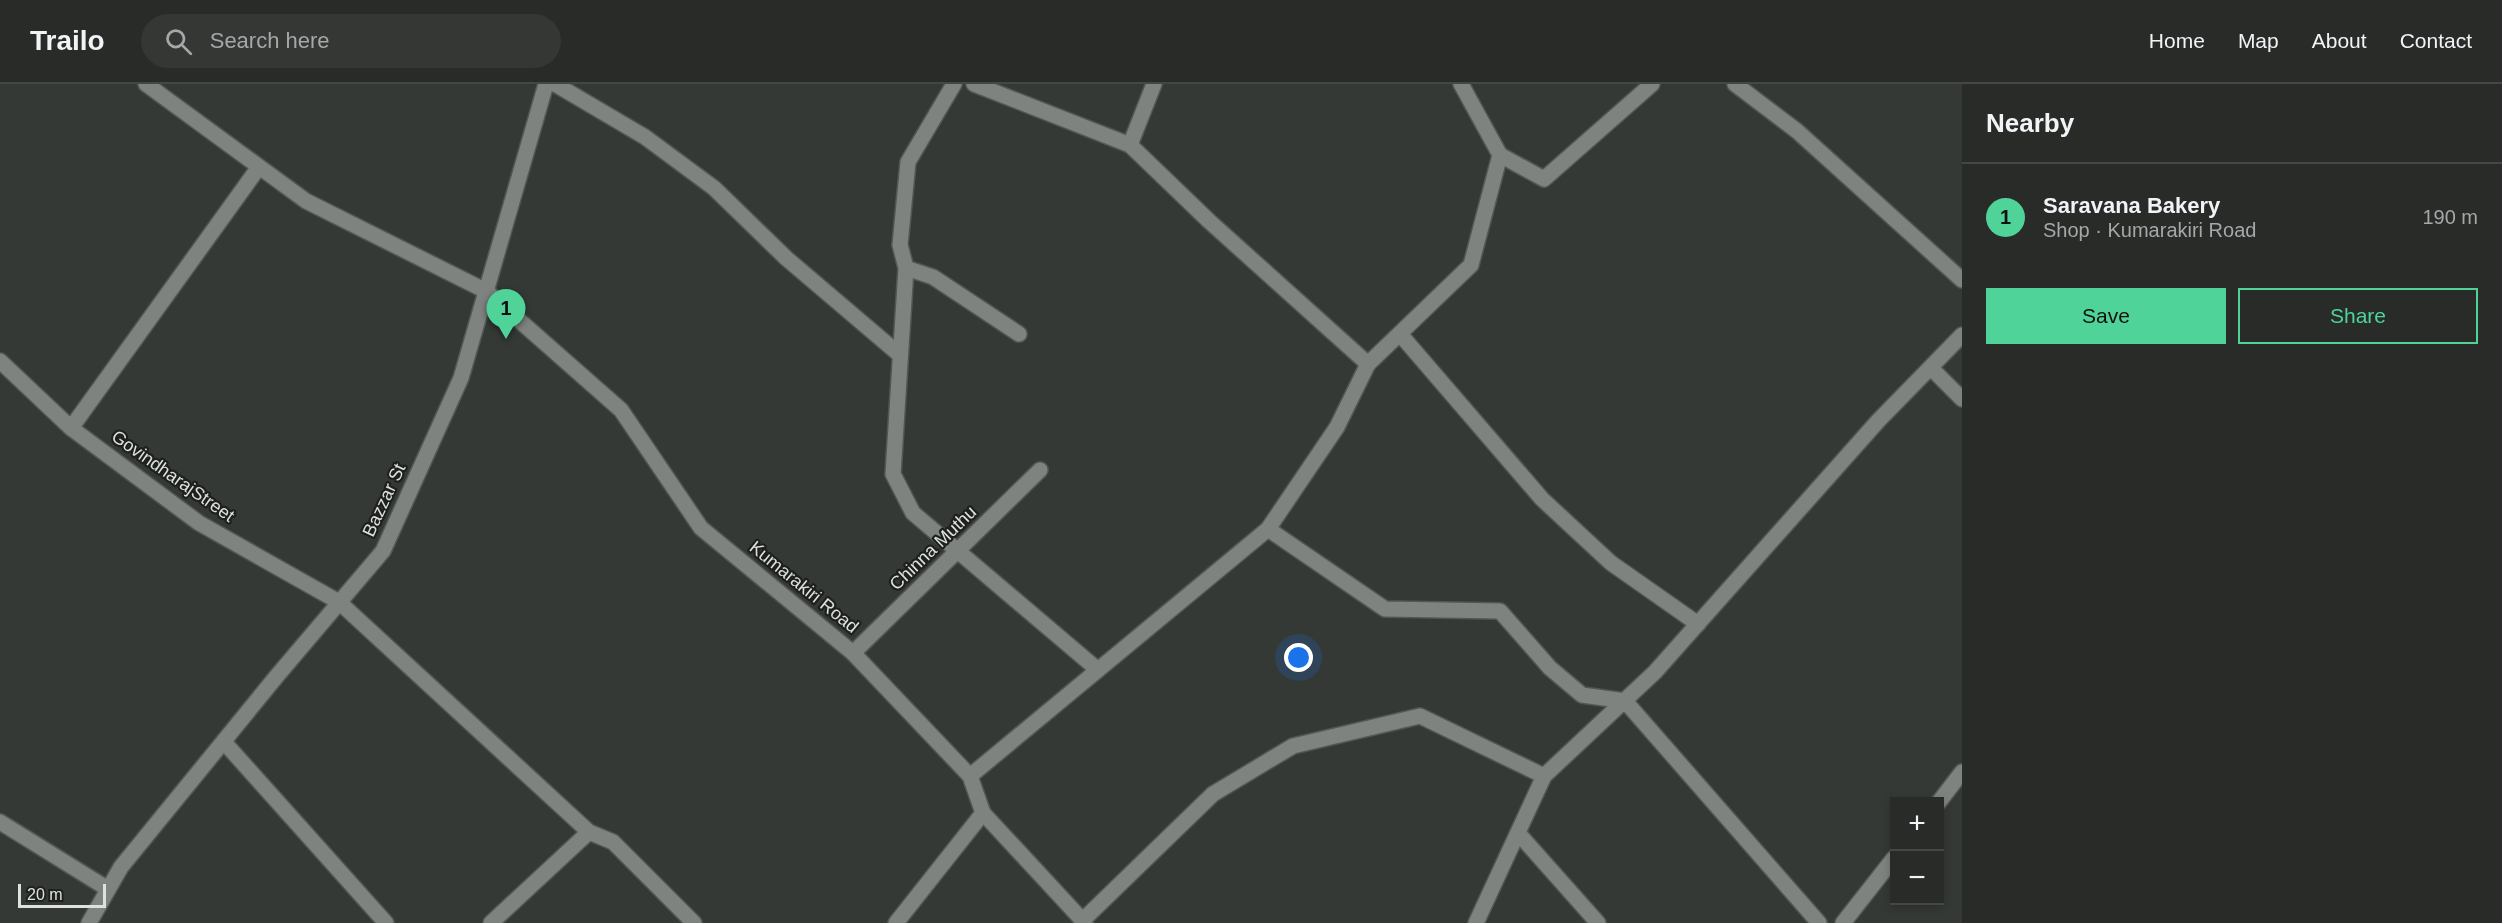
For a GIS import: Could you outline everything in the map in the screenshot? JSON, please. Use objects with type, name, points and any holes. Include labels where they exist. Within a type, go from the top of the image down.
[{"type":"street","name":"Kumarakiri Road","points":[[146,84],[306,201],[486,291],[621,410],[701,528],[853,653],[970,776],[983,813],[1084,922]]},
{"type":"street","name":"Bazzar St","points":[[89,923],[121,867],[383,551],[461,378],[546,84]]},
{"type":"street","points":[[555,84],[645,137],[714,188],[786,258],[900,355]]},
{"type":"street","points":[[954,84],[908,162],[900,245],[906,268],[893,474],[913,513],[1098,670]]},
{"type":"street","points":[[974,84],[1130,145],[1209,221],[1368,364]]},
{"type":"street","points":[[1130,145],[1154,84]]},
{"type":"street","points":[[1461,84],[1500,155],[1544,179],[1652,84]]},
{"type":"street","points":[[1735,84],[1797,131],[1962,280]]},
{"type":"street","points":[[970,776],[1268,529],[1338,427],[1368,364],[1471,265],[1500,155]]},
{"type":"street","points":[[71,428],[259,167]]},
{"type":"street","points":[[906,268],[933,277],[1018,334]]},
{"type":"street","points":[[1400,334],[1542,499],[1611,563],[1698,624]]},
{"type":"street","points":[[1476,923],[1544,776],[1655,672],[1878,421],[1962,335]]},
{"type":"street","name":"GovindharajStreet","points":[[0,361],[71,428],[200,523],[339,602],[588,832],[613,842],[694,923]]},
{"type":"street","points":[[1931,368],[1962,399]]},
{"type":"street","name":"Chinna Muthu","points":[[853,653],[1040,470]]},
{"type":"street","points":[[1268,529],[1384,609],[1500,611],[1550,668],[1582,694],[1625,701],[1819,923]]},
{"type":"street","points":[[1084,922],[1213,794],[1293,746],[1420,716],[1544,776]]},
{"type":"street","points":[[224,741],[386,923]]},
{"type":"street","points":[[1942,797],[1962,772]]},
{"type":"street","points":[[896,923],[983,813]]},
{"type":"street","points":[[0,822],[108,890]]},
{"type":"street","points":[[491,923],[588,832]]},
{"type":"street","points":[[1518,833],[1598,923]]},
{"type":"street","points":[[1843,923],[1890,863]]},
{"type":"place","name":"Saravana Bakery","points":[[506,339]]}]
